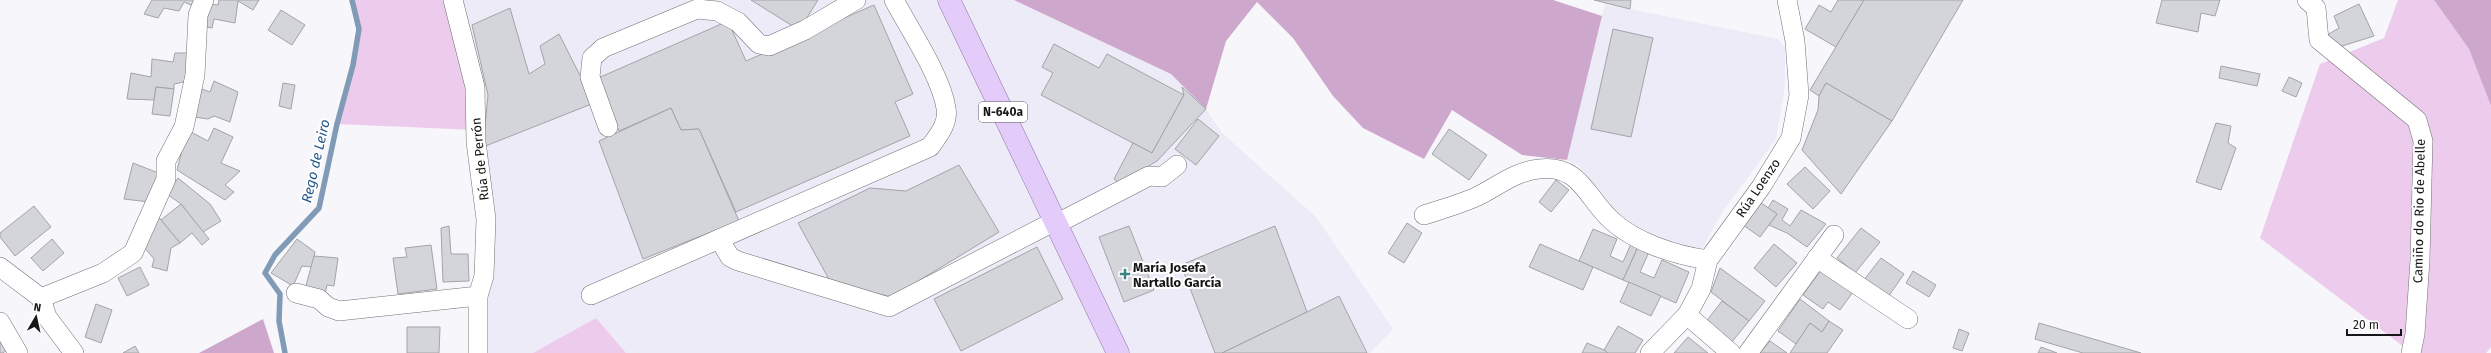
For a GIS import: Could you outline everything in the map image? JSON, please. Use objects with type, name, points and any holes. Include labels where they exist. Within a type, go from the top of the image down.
[{"type":"main road","name":"N-640a","points":[[949,0],[1118,353]]},
{"type":"street","points":[[41,298],[104,273],[133,253],[166,179],[166,160],[184,127],[195,75],[198,16],[204,0]]},
{"type":"street","name":"Rúa de Perrón","points":[[452,0],[475,87],[476,142],[486,220],[484,276],[478,296],[478,353]]},
{"type":"street","points":[[608,127],[590,77],[592,58],[603,48],[697,9],[717,11],[738,22],[759,44],[769,46],[805,30],[856,0]]},
{"type":"street","points":[[591,294],[930,147],[943,128],[946,109],[936,79],[894,0]]},
{"type":"street","name":"Rúa Loenzo","points":[[1650,353],[1687,315],[1701,289],[1708,260],[1761,187],[1791,138],[1799,94],[1795,41],[1787,0]]},
{"type":"street","name":"Camiño do Rio de Abelle","points":[[2307,0],[2316,8],[2319,40],[2417,120],[2422,141],[2420,260],[2415,334],[2411,353]]},
{"type":"street","points":[[719,239],[730,257],[738,262],[889,307],[1055,222],[1149,176],[1162,177],[1177,165]]},
{"type":"street","points":[[1424,215],[1478,196],[1520,173],[1540,169],[1564,170],[1590,193],[1611,220],[1639,238],[1684,256],[1708,260]]},
{"type":"street","points":[[1748,353],[1834,235]]},
{"type":"street","points":[[1817,258],[1908,319]]},
{"type":"street","points":[[0,267],[41,298],[48,317],[74,353]]},
{"type":"street","points":[[296,293],[319,299],[328,307],[339,311],[478,296]]},
{"type":"street","points":[[1687,315],[1731,353]]},
{"type":"street","points":[[0,322],[18,353]]},
{"type":"shaded area","points":[[352,0],[453,0],[475,130],[337,124],[351,78],[358,46],[359,30],[357,14]]},
{"type":"shaded area","points":[[453,0],[1014,0],[1171,74],[1206,109],[1221,132],[1316,217],[1393,329],[1370,353],[626,353],[596,318],[533,353],[478,353],[484,276]]},
{"type":"shaded area","points":[[1014,0],[1553,0],[1602,16],[1567,160],[1522,155],[1452,110],[1424,159],[1363,128],[1333,96],[1293,38],[1257,2],[1226,41],[1206,109],[1171,74]]},
{"type":"shaded area","points":[[2398,0],[2434,0],[2469,49],[2491,106],[2491,347],[2486,353],[2412,353],[2260,238],[2320,64],[2384,38]]},
{"type":"shaded area","points":[[2434,0],[2491,0],[2491,106],[2469,49]]},
{"type":"shaded area","points":[[1605,4],[1778,39],[1785,48],[1785,86],[1776,139],[1723,211],[1699,254],[1667,243],[1628,221],[1605,203],[1579,166],[1567,160]]},
{"type":"shaded area","points":[[596,318],[626,353],[533,353]]},
{"type":"shaded area","points":[[263,319],[274,353],[199,353]]},
{"type":"building","points":[[152,0],[197,0],[193,6],[184,2],[179,11],[164,8],[158,18],[144,14]]},
{"type":"building","points":[[219,0],[259,0],[253,10],[238,1],[235,23],[214,19],[212,28],[202,26],[209,4],[218,5]]},
{"type":"building","points":[[751,0],[818,0],[799,30]]},
{"type":"building","points":[[1594,0],[1631,0],[1630,9]]},
{"type":"building","points":[[1838,0],[1864,0],[1836,47],[1805,29],[1819,5],[1831,12]]},
{"type":"building","points":[[1864,0],[1963,0],[1892,121],[1826,83],[1819,96],[1810,90]]},
{"type":"building","points":[[2162,0],[2220,0],[2215,16],[2201,13],[2198,32],[2156,23]]},
{"type":"building","points":[[2359,4],[2374,36],[2339,47],[2327,35],[2339,28],[2334,16]]},
{"type":"building","points":[[874,5],[913,94],[895,102],[910,136],[736,212],[699,129],[681,130],[671,108],[619,131],[596,79],[728,21],[746,61]]},
{"type":"building","points":[[510,8],[529,74],[545,64],[540,46],[559,34],[594,103],[483,147],[488,95],[472,25]]},
{"type":"building","points":[[281,10],[305,25],[292,45],[268,30]]},
{"type":"building","points":[[1613,29],[1653,38],[1631,137],[1591,129]]},
{"type":"building","points":[[1054,44],[1099,68],[1107,54],[1184,95],[1152,153],[1041,95],[1053,73],[1042,67]]},
{"type":"building","points":[[175,53],[191,53],[184,82],[174,84],[174,89],[156,87],[154,100],[127,99],[131,73],[151,77],[152,59],[173,62]]},
{"type":"building","points":[[2221,66],[2260,74],[2257,86],[2219,78]]},
{"type":"building","points":[[2289,77],[2302,83],[2296,97],[2282,91]]},
{"type":"building","points":[[214,81],[238,92],[230,122],[214,116],[208,119],[194,117],[202,89],[210,92]]},
{"type":"building","points":[[283,83],[295,85],[291,109],[279,106]]},
{"type":"building","points":[[1826,83],[1892,121],[1841,194],[1802,150],[1818,110],[1819,96]]},
{"type":"building","points":[[156,87],[174,89],[170,116],[152,114]]},
{"type":"building","points":[[1182,87],[1206,109],[1157,161],[1120,183],[1114,179],[1133,143],[1152,153],[1184,95]]},
{"type":"building","points":[[671,108],[681,130],[699,129],[739,221],[643,259],[599,141]]},
{"type":"building","points":[[1198,119],[1219,136],[1196,165],[1175,149]]},
{"type":"building","points":[[2216,123],[2231,126],[2228,143],[2236,148],[2221,190],[2196,182]]},
{"type":"building","points":[[214,128],[233,137],[221,163],[240,171],[225,185],[234,192],[225,200],[177,170],[187,130],[208,141]]},
{"type":"building","points":[[1449,129],[1487,155],[1469,180],[1432,154]]},
{"type":"building","points":[[133,163],[161,174],[149,202],[124,199]]},
{"type":"building","points":[[959,165],[999,232],[892,297],[831,283],[798,223],[870,188],[906,191]]},
{"type":"building","points":[[1805,167],[1830,191],[1813,209],[1787,184]]},
{"type":"building","points":[[178,178],[210,204],[221,221],[203,232],[181,204],[167,194]]},
{"type":"building","points":[[1556,180],[1569,190],[1551,212],[1539,202]]},
{"type":"building","points":[[1773,200],[1788,209],[1782,220],[1790,226],[1801,210],[1826,224],[1807,247],[1787,233],[1769,225],[1777,214],[1768,208]]},
{"type":"building","points":[[1760,202],[1777,214],[1760,237],[1743,225]]},
{"type":"building","points":[[181,204],[209,239],[202,245],[192,233],[180,243],[161,220]]},
{"type":"building","points":[[34,206],[51,227],[15,256],[0,237],[0,233]]},
{"type":"building","points":[[157,215],[180,243],[171,248],[167,271],[152,267],[154,259],[145,248]]},
{"type":"building","points":[[1407,223],[1422,233],[1404,263],[1388,253]]},
{"type":"building","points":[[449,226],[451,254],[468,254],[469,281],[443,282],[441,228]]},
{"type":"building","points":[[1129,226],[1154,290],[1124,302],[1099,237]]},
{"type":"building","points":[[1275,226],[1307,312],[1222,353],[1215,353],[1181,265]]},
{"type":"building","points":[[1861,228],[1880,242],[1855,273],[1837,258]]},
{"type":"building","points":[[1593,229],[1617,239],[1610,256],[1623,262],[1631,244],[1638,247],[1623,280],[1579,261]]},
{"type":"building","points":[[52,239],[64,253],[43,271],[31,258]]},
{"type":"building","points":[[297,239],[315,252],[312,267],[302,266],[293,286],[271,273]]},
{"type":"building","points":[[1540,244],[1593,267],[1583,290],[1529,267]]},
{"type":"building","points":[[1774,244],[1797,263],[1776,287],[1754,268]]},
{"type":"building","points":[[431,245],[437,289],[398,294],[393,258],[407,257],[405,248]]},
{"type":"building","points":[[1037,247],[1063,299],[961,351],[934,299]]},
{"type":"building","points":[[1638,247],[1649,252],[1640,272],[1654,278],[1662,260],[1689,272],[1676,303],[1623,280]]},
{"type":"building","points":[[314,256],[338,258],[334,286],[327,285],[325,294],[305,289]]},
{"type":"building","points":[[1881,258],[1904,274],[1888,297],[1864,280]]},
{"type":"building","points":[[140,267],[149,285],[127,296],[118,278]]},
{"type":"building","points":[[1720,268],[1765,301],[1749,321],[1711,292]]},
{"type":"building","points":[[1821,270],[1853,292],[1840,310],[1828,302],[1823,309],[1803,295]]},
{"type":"building","points":[[1913,271],[1936,285],[1929,297],[1906,283]]},
{"type":"building","points":[[1629,282],[1661,296],[1651,316],[1620,302]]},
{"type":"building","points":[[1339,296],[1367,353],[1222,353],[1307,312]]},
{"type":"building","points":[[1800,299],[1829,321],[1822,332],[1810,323],[1796,344],[1778,331]]},
{"type":"building","points":[[1722,301],[1749,321],[1731,343],[1705,323]]},
{"type":"building","points":[[96,304],[112,310],[101,343],[85,337]]},
{"type":"building","points":[[1829,321],[1843,330],[1827,353],[1790,353],[1810,323],[1822,332]]},
{"type":"building","points":[[2039,323],[2141,353],[2083,353],[2035,339]]},
{"type":"building","points":[[1618,326],[1643,340],[1635,353],[1608,353],[1604,350]]},
{"type":"building","points":[[407,327],[440,327],[439,353],[407,353]]},
{"type":"building","points":[[1959,329],[1969,333],[1962,351],[1953,348]]},
{"type":"building","points":[[0,331],[11,346],[3,353],[0,353]]},
{"type":"building","points":[[1688,337],[1708,353],[1674,353]]},
{"type":"building","points":[[1770,341],[1787,353],[1760,353]]},
{"type":"building","points":[[1587,343],[1604,350],[1608,353],[1582,353]]},
{"type":"building","points":[[135,346],[139,353],[123,353]]},
{"type":"building","points":[[2041,347],[2057,353],[2038,353]]},
{"type":"waterway","name":"Rego de Leiro","points":[[285,353],[279,321],[280,294],[265,273],[275,255],[319,208],[337,124],[353,65],[359,29],[352,0]]},
{"type":"place","name":"María Josefa Nartallo García","points":[[1125,274]]}]
